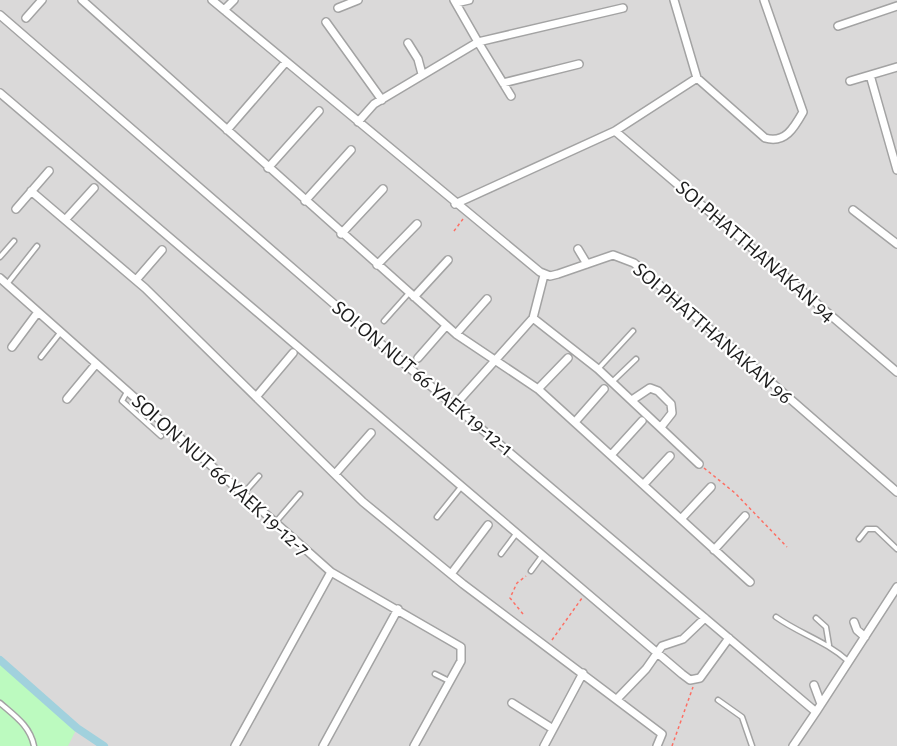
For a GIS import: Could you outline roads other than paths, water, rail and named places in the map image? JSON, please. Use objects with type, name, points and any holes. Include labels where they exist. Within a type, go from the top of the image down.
[{"type":"street","points":[[27,18],[42,0]]},
{"type":"street","points":[[81,0],[446,326],[538,389],[750,582]]},
{"type":"street","points":[[212,0],[455,204],[544,275],[533,318],[456,404]]},
{"type":"street","points":[[224,10],[234,0]]},
{"type":"street","points":[[338,8],[358,0]]},
{"type":"street","points":[[469,0],[455,2],[511,96]]},
{"type":"street","points":[[674,0],[697,78],[765,138],[773,140],[783,137],[794,128],[802,112],[801,100],[764,0]]},
{"type":"street","points":[[838,26],[897,6]]},
{"type":"street","points":[[358,122],[374,104],[478,42],[623,8]]},
{"type":"street","name":"SOI ON NUT 66 YAEK 19-12-1","points":[[0,15],[341,310],[456,404],[816,712]]},
{"type":"street","points":[[326,22],[382,100]]},
{"type":"street","points":[[408,43],[418,59],[422,74]]},
{"type":"street","points":[[227,130],[285,63]]},
{"type":"street","points":[[503,83],[579,64]]},
{"type":"street","points":[[850,81],[897,67]]},
{"type":"street","points":[[870,75],[897,170]]},
{"type":"street","points":[[455,204],[615,132],[697,78]]},
{"type":"street","points":[[0,93],[460,487],[690,680],[696,681],[732,641]]},
{"type":"street","points":[[268,168],[319,111]]},
{"type":"street","name":"SOI PHATTHANAKAN 94","points":[[615,132],[897,372]]},
{"type":"street","points":[[305,201],[351,150]]},
{"type":"street","points":[[16,209],[49,171]]},
{"type":"street","points":[[66,220],[94,188]]},
{"type":"street","points":[[341,234],[383,189]]},
{"type":"street","points":[[31,191],[136,280],[363,502],[451,574],[662,734],[657,746]]},
{"type":"street","points":[[854,210],[897,244]]},
{"type":"street","points":[[377,265],[417,224]]},
{"type":"street","points":[[578,249],[586,264]]},
{"type":"street","points":[[136,280],[162,250]]},
{"type":"street","name":"SOI PHATTHANAKAN 96","points":[[544,275],[558,274],[613,255],[633,263],[896,488]]},
{"type":"street","points":[[411,295],[448,260]]},
{"type":"street","name":"SOI ON NUT 66 YAEK 19-12-7","points":[[0,278],[274,524],[331,572],[461,647],[461,661],[450,682]]},
{"type":"street","points":[[456,334],[487,299]]},
{"type":"street","points":[[12,347],[38,312]]},
{"type":"street","points":[[533,318],[598,369],[699,464]]},
{"type":"street","points":[[418,358],[446,326]]},
{"type":"street","points":[[256,398],[293,353]]},
{"type":"street","points":[[538,389],[568,358]]},
{"type":"street","points":[[67,399],[96,364]]},
{"type":"street","points":[[632,400],[650,388],[664,397],[671,404],[672,413],[661,427]]},
{"type":"street","points":[[575,422],[604,389]]},
{"type":"street","points":[[612,454],[642,421]]},
{"type":"street","points":[[335,474],[370,433]]},
{"type":"street","points":[[644,484],[670,456]]},
{"type":"street","points":[[681,519],[711,487]]},
{"type":"street","points":[[714,550],[745,516]]},
{"type":"street","points":[[451,574],[488,525]]},
{"type":"street","points":[[235,746],[331,572]]},
{"type":"street","points":[[793,746],[897,587]]},
{"type":"street","points":[[323,746],[398,609]]},
{"type":"street","points":[[617,699],[662,646],[683,639],[705,618]]},
{"type":"street","points":[[854,622],[857,630],[865,637]]},
{"type":"street","points":[[544,746],[583,673]]},
{"type":"street","points":[[414,746],[450,682]]},
{"type":"street","points":[[814,685],[821,704]]},
{"type":"street","points":[[512,703],[553,729]]},
{"type":"lane","points":[[0,257],[14,241]]},
{"type":"lane","points":[[7,284],[37,246]]},
{"type":"lane","points":[[384,321],[411,295]]},
{"type":"lane","points":[[598,369],[633,331]]},
{"type":"lane","points":[[41,357],[60,332]]},
{"type":"lane","points":[[612,383],[636,359]]},
{"type":"lane","points":[[127,392],[122,401],[161,436]]},
{"type":"lane","points":[[242,495],[259,476]]},
{"type":"lane","points":[[437,517],[460,487]]},
{"type":"lane","points":[[274,524],[300,494]]},
{"type":"lane","points":[[859,539],[867,529],[876,529],[897,549]]},
{"type":"lane","points":[[501,554],[516,534]]},
{"type":"lane","points":[[531,571],[542,556]]},
{"type":"lane","points":[[776,616],[799,632],[829,645],[848,662]]},
{"type":"lane","points":[[816,618],[826,627],[829,645]]},
{"type":"lane","points":[[435,674],[450,682]]},
{"type":"lane","points":[[718,700],[742,717],[752,746]]},
{"type":"lane","points":[[0,703],[25,725],[31,734],[34,746]]},
{"type":"waterway","points":[[0,660],[77,728],[104,746]]}]
